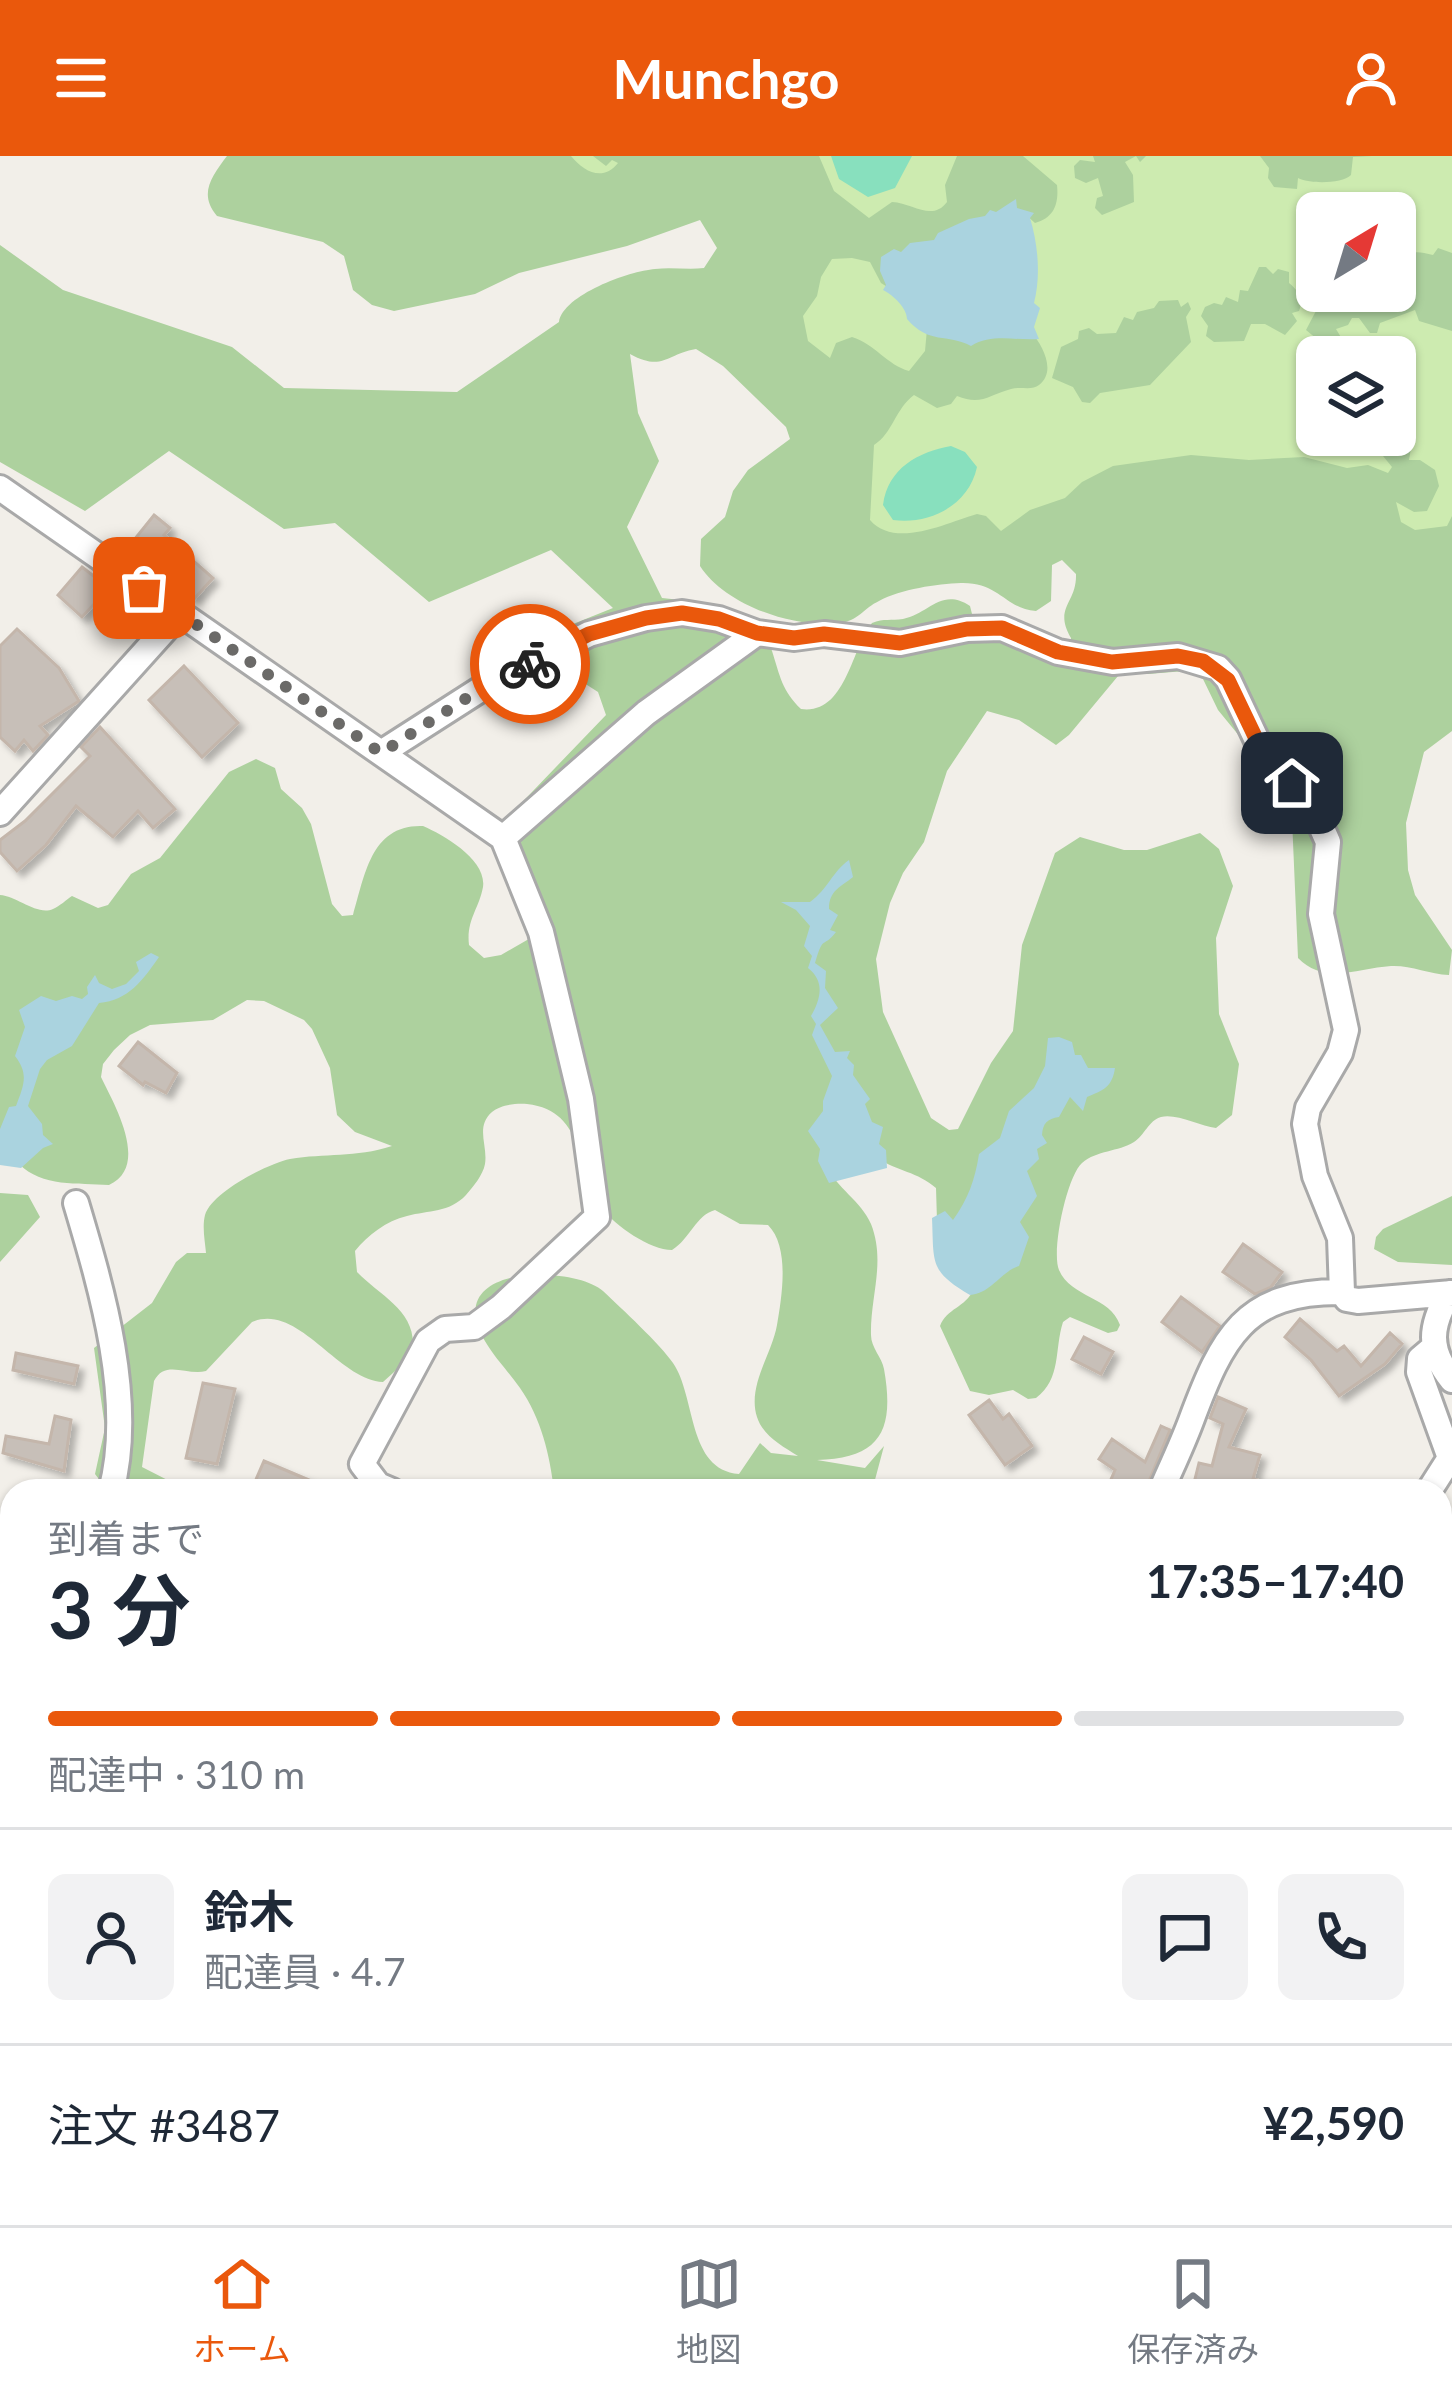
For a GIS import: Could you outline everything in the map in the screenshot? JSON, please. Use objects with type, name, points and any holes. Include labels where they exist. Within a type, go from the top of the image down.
[{"type":"street","points":[[0,488],[503,838],[541,932],[580,1100],[596,1217],[474,1327],[445,1329],[428,1341],[362,1464],[374,1479]]},
{"type":"street","points":[[381,753],[484,687],[589,634],[682,613],[794,638],[824,634],[900,643],[967,629],[1002,628],[1058,652],[1112,662],[1178,656],[1203,661],[1228,680],[1261,749],[1310,801],[1328,842],[1321,914],[1346,1030],[1340,1053],[1308,1108],[1305,1124],[1315,1176],[1340,1238],[1342,1292],[1347,1299],[1358,1301],[1450,1293]]},
{"type":"street","points":[[0,813],[180,614]]},
{"type":"street","points":[[503,838],[646,713],[757,633]]},
{"type":"street","points":[[76,1204],[99,1281],[115,1375],[121,1431],[113,1479]]},
{"type":"street","points":[[1166,1479],[1217,1354],[1238,1324],[1264,1305],[1298,1295],[1342,1292]]},
{"type":"street","points":[[1450,1293],[1432,1330],[1433,1348],[1452,1380]]},
{"type":"street","points":[[1433,1348],[1420,1359],[1419,1372],[1450,1458],[1437,1479]]},
{"type":"green space","points":[[227,156],[571,156],[582,167],[600,173],[618,163],[612,160],[606,166],[593,156],[819,156],[834,191],[869,218],[892,202],[929,211],[941,208],[947,202],[945,185],[957,156],[1023,156],[1057,185],[1056,204],[1047,218],[1035,223],[1024,213],[889,288],[870,262],[832,259],[803,316],[808,341],[830,358],[836,343],[852,337],[909,371],[925,351],[927,329],[1032,333],[1046,358],[1047,373],[1036,387],[1011,389],[979,400],[957,396],[951,404],[937,408],[914,395],[874,445],[870,520],[893,533],[907,533],[977,514],[1001,531],[1030,510],[1065,498],[1082,482],[1113,466],[1191,455],[1249,460],[1304,457],[1347,468],[1368,465],[1388,473],[1392,467],[1383,456],[1410,456],[1409,460],[1420,460],[1435,470],[1439,486],[1427,511],[1414,512],[1396,502],[1401,522],[1415,530],[1447,526],[1452,516],[1452,731],[1424,752],[1406,823],[1408,870],[1415,895],[1452,950],[1449,975],[1398,966],[1330,973],[1298,958],[1292,819],[1262,782],[1245,743],[1218,710],[1203,679],[1185,671],[1123,670],[1056,745],[1019,720],[987,711],[947,771],[924,842],[890,903],[876,959],[883,1012],[931,1118],[949,1130],[958,1129],[1013,1031],[1022,945],[1055,853],[1080,837],[1124,850],[1147,850],[1200,833],[1219,849],[1233,886],[1216,938],[1219,1014],[1239,1064],[1232,1115],[1216,1128],[1174,1117],[1153,1121],[1134,1142],[1082,1163],[1066,1198],[1059,1231],[1059,1270],[1072,1286],[1115,1315],[1120,1325],[1117,1331],[1108,1333],[1070,1317],[1063,1322],[1050,1382],[1036,1398],[1028,1399],[1013,1390],[989,1395],[970,1391],[940,1326],[974,1289],[1022,1172],[1063,1050],[956,1226],[937,1221],[936,1188],[915,1175],[877,1158],[826,1166],[867,1216],[875,1238],[871,1335],[884,1369],[887,1409],[884,1425],[869,1447],[856,1454],[817,1460],[865,1468],[884,1446],[875,1479],[552,1479],[534,1412],[479,1328],[478,1300],[489,1287],[506,1279],[549,1275],[590,1283],[603,1291],[673,1363],[710,1460],[739,1474],[760,1443],[771,1453],[798,1456],[764,1430],[755,1405],[777,1325],[782,1259],[768,1225],[740,1224],[715,1210],[672,1250],[644,1242],[602,1209],[561,1118],[547,1109],[508,1105],[487,1118],[484,1168],[459,1201],[392,1221],[355,1251],[357,1272],[408,1323],[413,1347],[404,1363],[383,1382],[366,1378],[286,1323],[252,1322],[206,1371],[170,1369],[154,1381],[142,1467],[166,1479],[99,1479],[95,1474],[105,1428],[94,1348],[152,1303],[176,1262],[187,1253],[206,1253],[204,1224],[210,1206],[241,1180],[280,1162],[392,1146],[355,1132],[337,1115],[330,1068],[304,1020],[264,1001],[247,1000],[213,1020],[150,1025],[130,1035],[103,1064],[101,1077],[126,1135],[127,1164],[121,1176],[109,1185],[73,1184],[28,1171],[19,1164],[30,1085],[38,1062],[99,990],[30,1063],[24,1111],[0,1141],[0,895],[40,910],[53,909],[72,896],[98,908],[108,905],[131,874],[160,858],[229,772],[256,759],[275,768],[281,789],[311,824],[332,904],[342,916],[353,915],[367,869],[381,843],[392,833],[423,826],[452,842],[478,867],[483,887],[469,928],[469,945],[484,958],[501,955],[534,936],[505,820],[606,715],[598,692],[548,660],[544,643],[553,632],[613,608],[551,550],[429,602],[335,523],[284,529],[169,451],[85,511],[0,462],[0,245],[63,290],[232,347],[284,388],[457,392],[559,322],[563,312],[584,294],[644,271],[704,268],[717,248],[700,220],[627,246],[519,273],[475,294],[394,311],[372,305],[353,290],[344,256],[323,242],[217,216],[208,193]],"holes":[[[696,349],[723,366],[786,427],[790,439],[748,470],[733,491],[725,517],[701,539],[700,566],[726,592],[782,618],[822,624],[852,620],[898,593],[951,584],[985,587],[1036,611],[1051,601],[1052,565],[1062,560],[1076,574],[1064,619],[1070,646],[974,622],[970,606],[943,600],[903,619],[872,623],[838,691],[816,708],[801,709],[786,689],[765,635],[755,624],[728,609],[662,598],[627,527],[659,461],[638,413],[630,354],[657,362]]]},
{"type":"green space","points":[[347,156],[1452,156],[1452,552],[842,558],[721,202]]},
{"type":"green space","points":[[831,156],[912,156],[895,188],[868,197],[839,179]]},
{"type":"green space","points":[[1093,156],[1136,156],[1125,162],[1133,175],[1134,202],[1102,215],[1095,208],[1097,198],[1103,196],[1098,178],[1086,183],[1075,178],[1074,166],[1080,160],[1095,162]]},
{"type":"green space","points":[[1260,156],[1372,156],[1353,157],[1347,178],[1325,182],[1298,178],[1297,189],[1274,187]]},
{"type":"green space","points":[[1438,248],[1452,253],[1452,331],[1419,321],[1416,312],[1416,252],[1433,255]]},
{"type":"green space","points":[[1259,267],[1273,274],[1278,269],[1289,272],[1289,283],[1296,291],[1296,312],[1292,313],[1297,321],[1285,335],[1265,324],[1251,324],[1244,341],[1214,342],[1206,336],[1208,326],[1201,316],[1205,307],[1222,305],[1226,297],[1238,302],[1240,290],[1248,291]]},
{"type":"green space","points":[[1178,300],[1181,307],[1188,302],[1191,309],[1186,317],[1191,342],[1150,385],[1100,393],[1090,403],[1082,402],[1073,387],[1052,378],[1061,347],[1078,339],[1079,331],[1116,333],[1124,317],[1133,320],[1137,312],[1154,308],[1159,301]]},
{"type":"green space","points":[[1315,312],[1410,312],[1380,323],[1377,333],[1370,333],[1359,318],[1336,329],[1340,336],[1313,336],[1306,330]]},
{"type":"green space","points":[[951,446],[965,452],[977,467],[966,492],[934,515],[893,520],[883,505],[898,472],[916,458]]},
{"type":"green space","points":[[0,1193],[28,1195],[40,1217],[0,1262]]},
{"type":"green space","points":[[1452,1196],[1452,1265],[1398,1262],[1374,1249],[1383,1229]]},
{"type":"water","points":[[1016,199],[1017,208],[1034,213],[1030,218],[1038,260],[1034,303],[1040,308],[1034,327],[1039,339],[996,339],[971,346],[915,327],[899,302],[883,290],[881,257],[894,249],[901,252],[910,243],[934,240],[938,233],[990,210],[996,212]]},
{"type":"water","points":[[849,860],[853,877],[831,897],[829,909],[838,915],[830,930],[836,932],[822,945],[815,963],[826,971],[825,988],[838,1008],[820,1025],[835,1052],[850,1051],[847,1058],[870,1099],[865,1104],[872,1122],[883,1127],[879,1144],[886,1150],[887,1168],[829,1183],[818,1161],[820,1149],[808,1131],[823,1111],[832,1076],[812,1035],[816,1024],[811,1016],[820,990],[808,968],[812,956],[804,946],[810,926],[781,902],[810,902]]},
{"type":"water","points":[[151,953],[159,957],[140,981],[119,998],[99,1003],[72,1046],[40,1069],[28,1106],[53,1144],[21,1168],[0,1165],[0,1129],[9,1107],[16,1106],[24,1080],[15,1056],[25,1027],[19,1010],[41,996],[56,1001],[72,996],[82,999],[95,975],[99,983],[112,989],[126,984],[139,971],[136,962]]},
{"type":"water","points":[[1048,1038],[1072,1042],[1075,1055],[1081,1055],[1088,1068],[1115,1068],[1112,1080],[1087,1097],[1083,1111],[1070,1097],[1059,1117],[1045,1125],[1042,1135],[1047,1143],[1037,1149],[1039,1159],[1027,1171],[1037,1196],[1020,1222],[1029,1237],[1019,1266],[970,1295],[947,1279],[936,1264],[932,1218],[945,1211],[953,1220],[970,1189],[979,1154],[1000,1138],[1009,1111],[1034,1088],[1045,1066]]},
{"type":"building","points":[[154,515],[170,528],[164,535],[213,578],[194,599],[134,540]]},
{"type":"building","points":[[82,567],[109,588],[82,617],[58,595]]},
{"type":"building","points":[[17,629],[59,668],[79,701],[40,726],[48,735],[33,751],[24,740],[15,751],[0,737],[0,646]]},
{"type":"building","points":[[184,666],[238,723],[202,757],[149,700]]},
{"type":"building","points":[[100,727],[175,809],[153,828],[138,811],[113,837],[76,806],[46,845],[17,871],[0,852],[0,840],[90,756],[81,747]]},
{"type":"building","points":[[138,1042],[177,1073],[166,1093],[143,1085],[119,1066]]},
{"type":"building","points":[[1243,1244],[1282,1272],[1271,1287],[1255,1294],[1223,1272]]},
{"type":"building","points":[[1181,1297],[1220,1326],[1202,1352],[1162,1322]]},
{"type":"building","points":[[1300,1319],[1337,1351],[1344,1346],[1361,1366],[1390,1333],[1402,1344],[1385,1364],[1339,1396],[1311,1360],[1285,1337]]},
{"type":"building","points":[[1084,1337],[1113,1352],[1101,1374],[1072,1359]]},
{"type":"building","points":[[16,1353],[78,1366],[74,1384],[13,1370]]},
{"type":"building","points":[[203,1383],[235,1389],[217,1464],[186,1458]]},
{"type":"building","points":[[1218,1397],[1246,1409],[1229,1447],[1260,1455],[1253,1479],[1195,1479],[1199,1463],[1212,1466],[1223,1424],[1210,1418]]},
{"type":"building","points":[[989,1400],[1003,1419],[1009,1414],[1032,1446],[1005,1465],[969,1415]]},
{"type":"building","points":[[55,1416],[71,1420],[64,1471],[3,1453],[6,1436],[49,1444]]},
{"type":"building","points":[[1161,1426],[1170,1430],[1150,1479],[1111,1479],[1115,1470],[1099,1459],[1112,1439],[1145,1462]]},
{"type":"building","points":[[264,1461],[307,1479],[256,1479]]},
{"type":"way so far","points":[[144,588],[381,753],[484,687],[530,664]]},
{"type":"route","points":[[530,664],[589,634],[682,613],[719,619],[757,633],[794,638],[824,634],[900,643],[967,629],[1002,628],[1058,652],[1112,662],[1178,656],[1218,668],[1261,749],[1292,783]]}]
